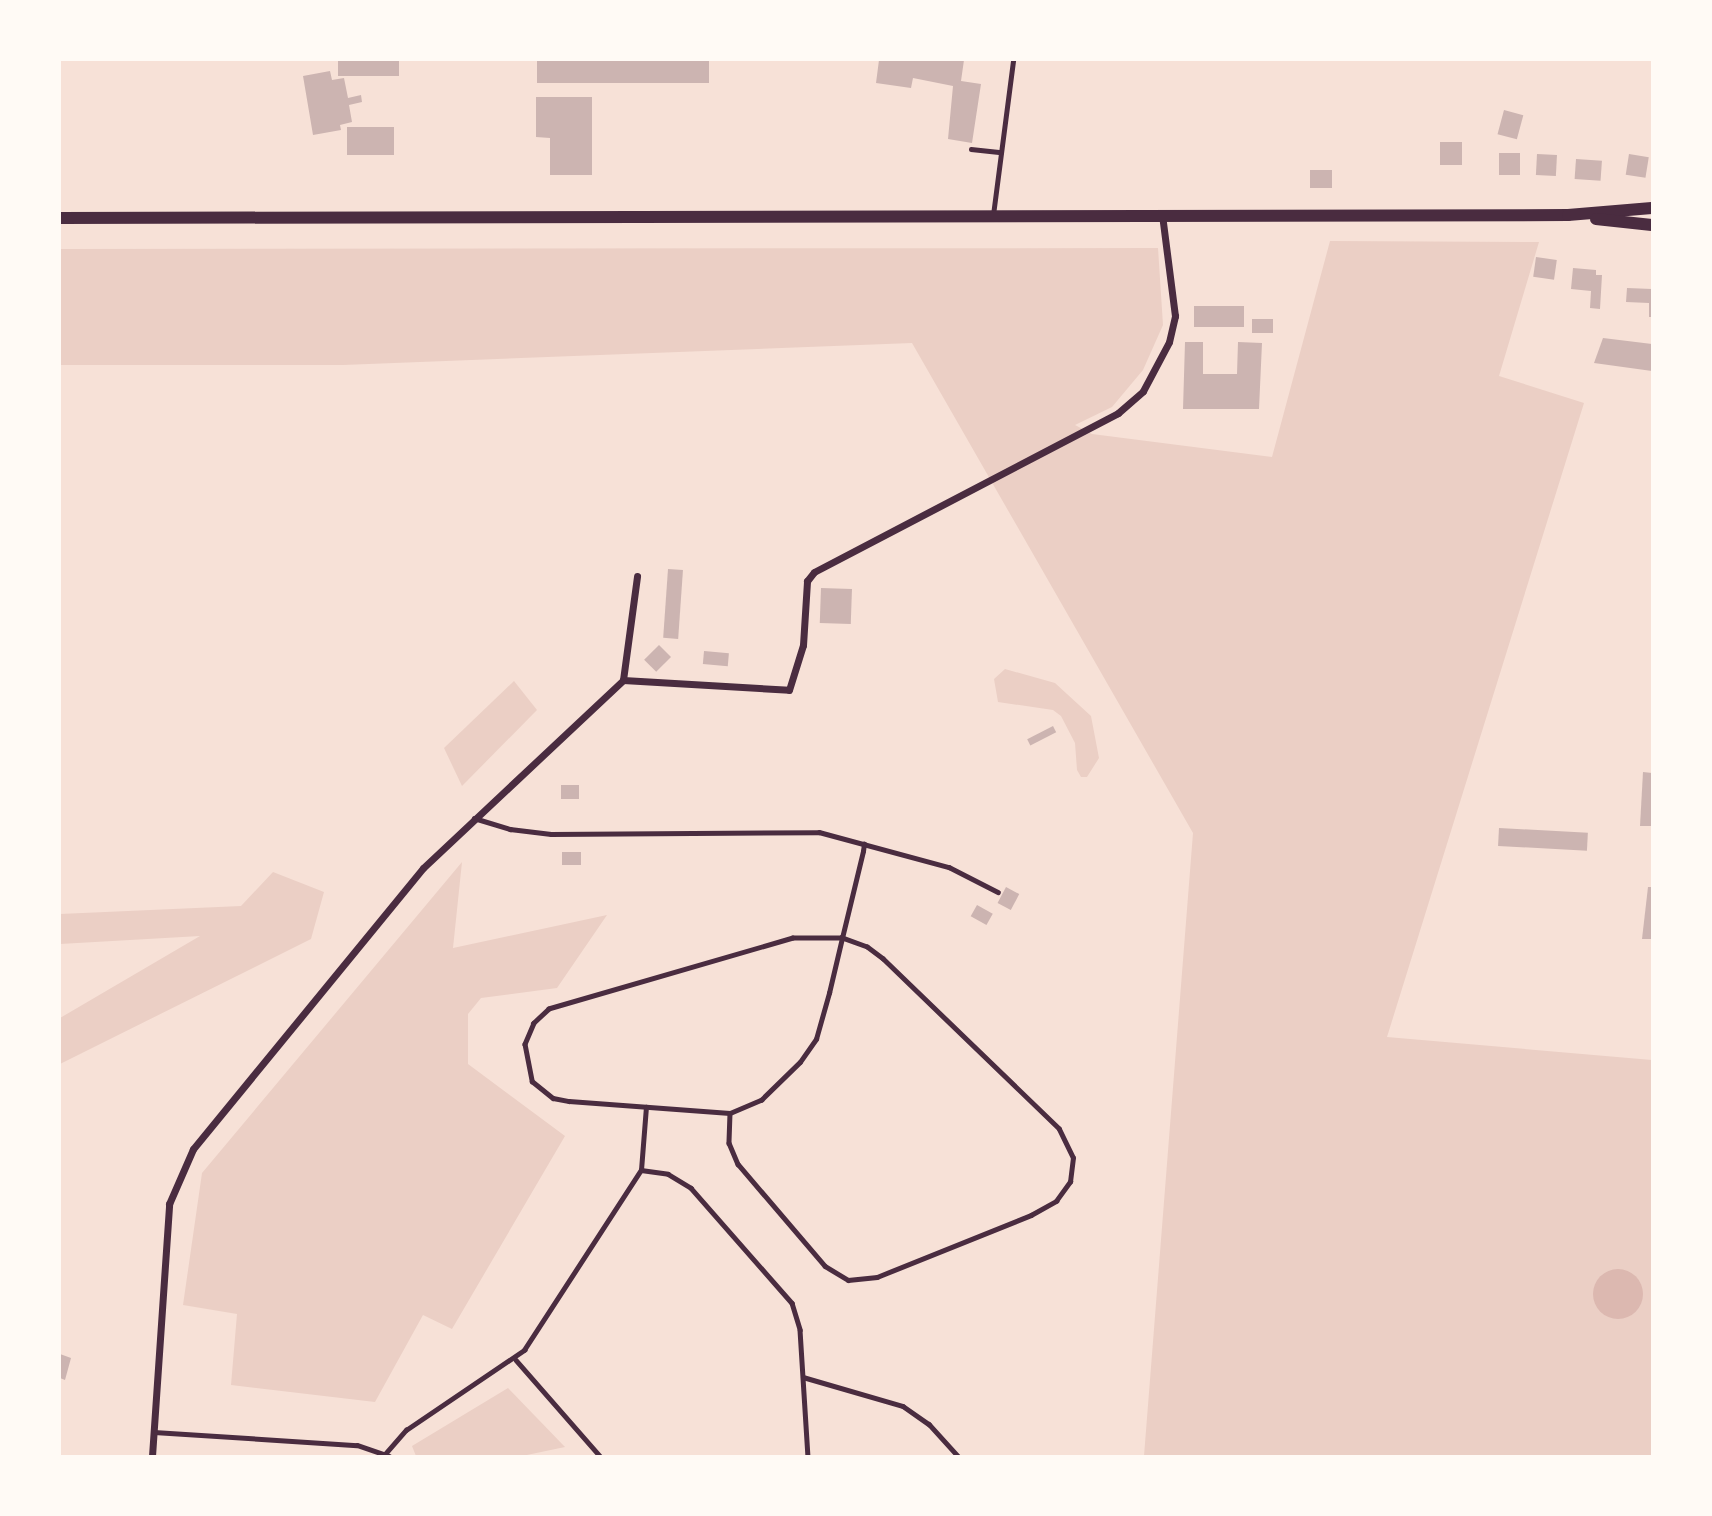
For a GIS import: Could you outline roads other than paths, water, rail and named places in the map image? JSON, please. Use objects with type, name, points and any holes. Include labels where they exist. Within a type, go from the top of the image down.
[{"type":"main road","points":[[60,218],[1568,215],[1653,208]]},
{"type":"main road","points":[[1568,215],[1653,225]]},
{"type":"street","points":[[623,680],[789,690],[803,645],[807,581],[814,572],[1118,413],[1143,391],[1169,342],[1175,316],[1162,215]]},
{"type":"street","points":[[152,1457],[169,1203],[193,1149],[423,867],[623,680],[637,576]]},
{"type":"lane","points":[[993,216],[1013,60]]},
{"type":"lane","points":[[971,149],[1001,152]]},
{"type":"lane","points":[[473,818],[510,830],[551,834],[804,830],[949,867],[998,892]]},
{"type":"lane","points":[[730,1112],[729,1143],[738,1164],[825,1266],[848,1280],[877,1277],[1031,1215],[1064,1192],[1073,1158],[1059,1129],[883,959],[867,947],[842,938],[793,938],[549,1009],[534,1023],[524,1058],[532,1081],[542,1091],[569,1101],[730,1112],[761,1100],[816,1039],[842,938],[864,844]]},
{"type":"lane","points":[[154,1432],[358,1445],[387,1455],[406,1430],[516,1360],[641,1170],[646,1107]]},
{"type":"lane","points":[[641,1170],[668,1174],[691,1188],[783,1291],[798,1317],[807,1457]]},
{"type":"lane","points":[[516,1360],[600,1457]]},
{"type":"lane","points":[[803,1377],[903,1406],[929,1424],[958,1457]]}]
